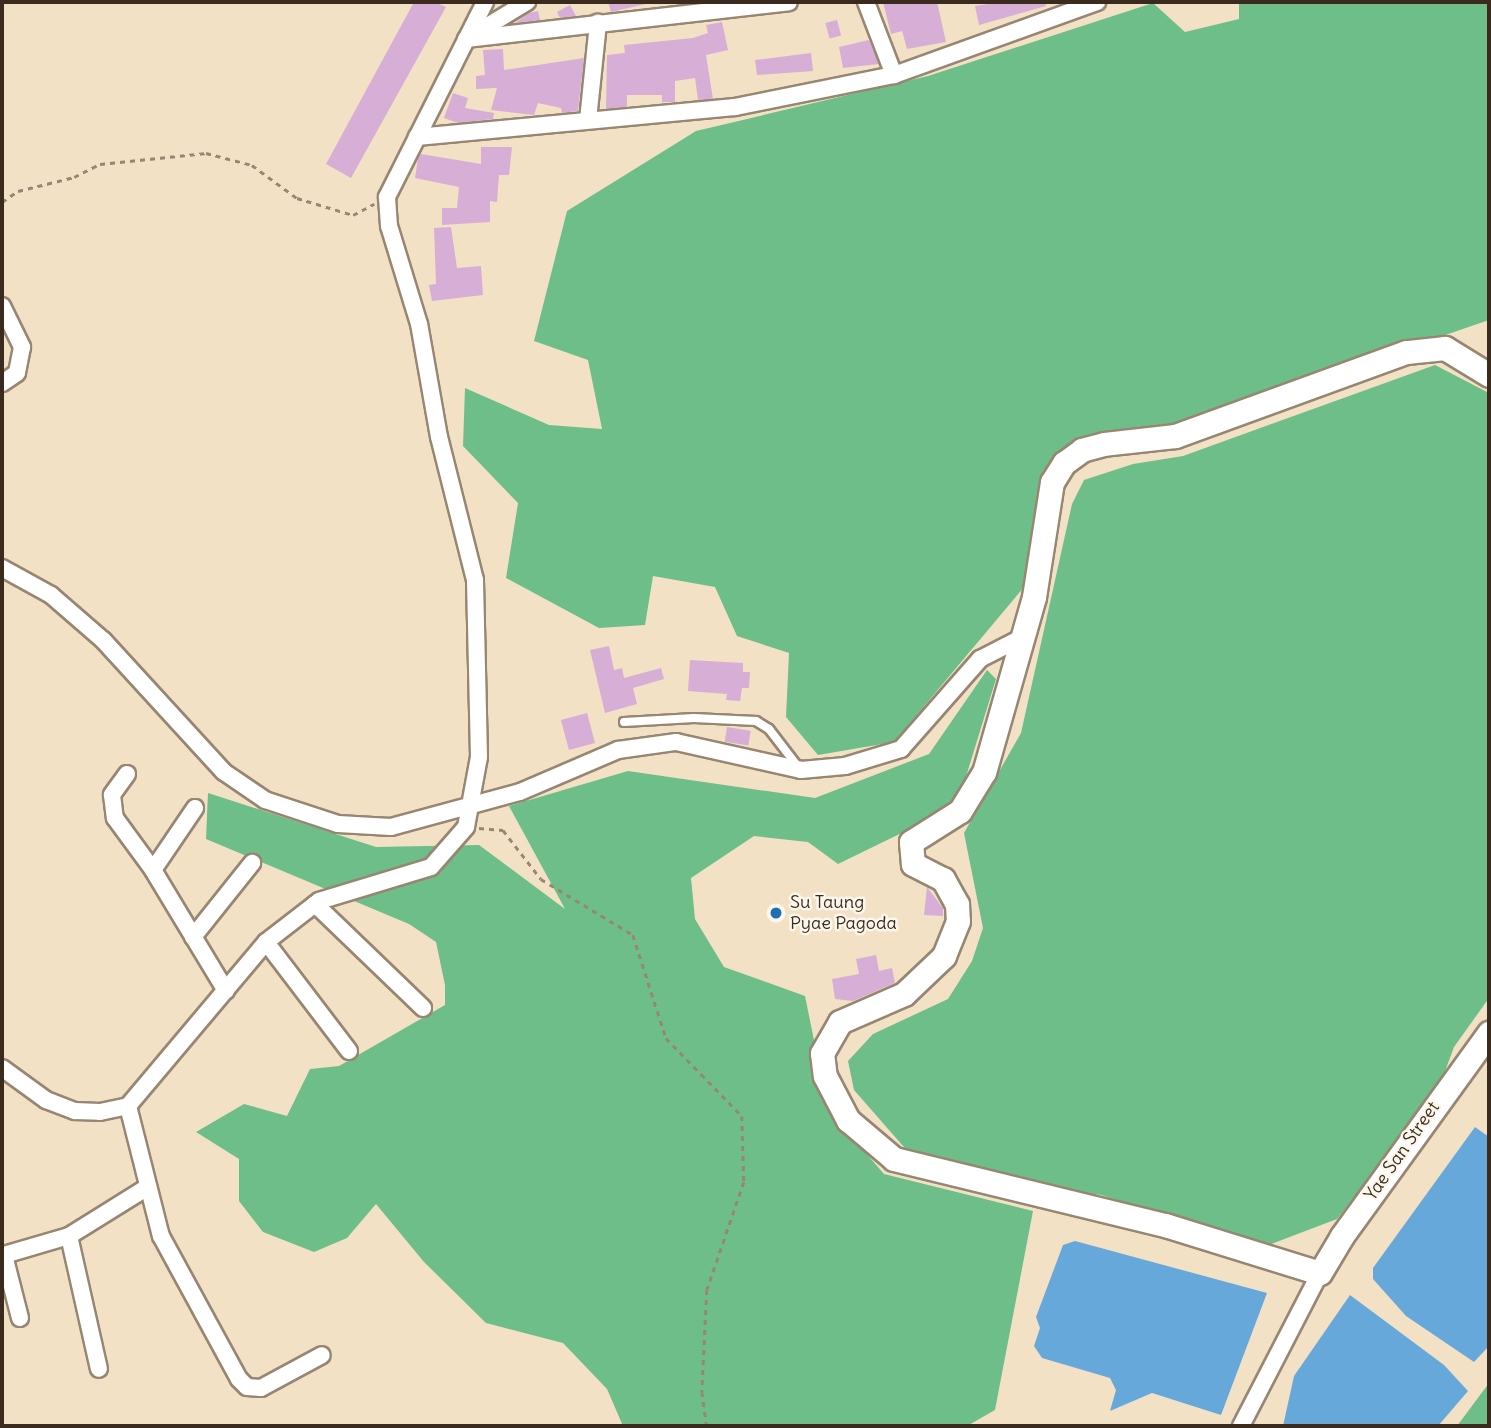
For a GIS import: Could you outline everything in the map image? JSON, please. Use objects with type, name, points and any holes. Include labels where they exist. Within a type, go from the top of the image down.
[{"type":"main road","points":[[1320,1273],[1165,1225],[894,1158],[868,1141],[835,1099],[825,1076],[822,1053],[829,1035],[840,1022],[904,994],[944,956],[958,920],[957,904],[943,879],[913,864],[911,842],[968,802],[984,772],[1034,597],[1052,482],[1064,463],[1082,450],[1175,436],[1426,348],[1445,348],[1463,356],[1489,375]]},
{"type":"main road","name":"Yae San Street","points":[[1320,1273],[1342,1236],[1489,1033]]},
{"type":"street","points":[[2,1068],[46,1100],[75,1111],[100,1112],[128,1106],[266,942],[314,904],[368,883],[431,867],[466,827],[478,757],[475,580],[439,437],[419,324],[389,226],[387,197],[485,2]]},
{"type":"street","points":[[466,39],[527,2]]},
{"type":"street","points":[[665,15],[689,2]]},
{"type":"street","points":[[466,39],[789,2]]},
{"type":"street","points":[[866,2],[894,75]]},
{"type":"street","points":[[417,137],[736,107],[894,75],[1097,2]]},
{"type":"street","points":[[588,120],[598,23]]},
{"type":"street","points":[[2,306],[22,347],[17,373],[2,383]]},
{"type":"street","points":[[2,568],[51,595],[103,640],[223,772],[265,800],[338,824],[391,827],[520,792],[618,750],[676,742],[801,770],[845,766],[901,749],[980,659],[1023,637]]},
{"type":"street","points":[[127,774],[112,795],[111,809],[153,870],[226,991]]},
{"type":"street","points":[[153,870],[195,808]]},
{"type":"street","points":[[193,937],[252,863]]},
{"type":"street","points":[[314,904],[423,1008]]},
{"type":"street","points":[[266,942],[349,1051]]},
{"type":"street","points":[[128,1106],[147,1166],[146,1188],[180,1276],[247,1387],[261,1388],[322,1354]]},
{"type":"street","points":[[20,1318],[4,1255],[69,1236],[146,1188]]},
{"type":"street","points":[[69,1236],[99,1369]]},
{"type":"street","points":[[1241,1426],[1320,1273]]},
{"type":"lane","points":[[624,722],[694,718],[756,721],[769,729],[801,770]]},
{"type":"path","points":[[2,202],[18,191],[74,177],[100,163],[206,153],[252,164],[297,198],[353,215],[387,197]]},
{"type":"path","points":[[466,827],[503,830],[541,879],[634,935],[666,1038],[742,1116],[744,1182],[707,1290],[702,1392],[707,1426]]},
{"type":"green space","points":[[1239,2],[1489,2],[1489,320],[1154,435],[1101,433],[1049,466],[1024,587],[894,742],[818,755],[786,717],[789,653],[737,636],[715,587],[653,576],[645,625],[599,628],[506,578],[518,503],[463,446],[465,388],[549,425],[602,429],[588,360],[534,341],[567,211],[696,131],[928,76],[1153,3],[1185,32],[1239,19]]},
{"type":"green space","points":[[1435,365],[1489,393],[1489,998],[1454,1047],[1437,1093],[1337,1219],[1266,1246],[1101,1195],[1007,1183],[910,1154],[854,1090],[848,1061],[873,1034],[948,999],[972,961],[983,928],[964,833],[1021,733],[1072,504],[1084,480],[1133,464],[1183,456]]},
{"type":"green space","points":[[987,670],[996,679],[957,806],[838,864],[808,842],[754,836],[691,878],[695,919],[724,967],[805,996],[828,1109],[884,1174],[1033,1211],[995,1410],[967,1426],[623,1426],[607,1389],[563,1343],[486,1323],[424,1262],[376,1204],[347,1238],[314,1252],[263,1232],[239,1201],[239,1159],[196,1132],[244,1104],[287,1116],[310,1069],[339,1066],[445,1005],[445,985],[436,942],[409,924],[206,839],[208,793],[376,847],[479,845],[565,909],[509,806],[628,771],[815,798],[929,754]]},
{"type":"green space","points":[[1489,1383],[1489,1426],[1457,1426]]},
{"type":"water","points":[[1475,1127],[1489,1137],[1489,1346],[1474,1362],[1406,1316],[1373,1279],[1373,1268]]},
{"type":"water","points":[[1075,1241],[1267,1293],[1221,1415],[1152,1393],[1110,1411],[1116,1390],[1110,1378],[1042,1358],[1034,1346],[1040,1328],[1036,1317],[1063,1245]]},
{"type":"water","points":[[1350,1295],[1444,1365],[1468,1391],[1438,1426],[1283,1426],[1294,1376]]},
{"type":"building","points":[[414,2],[435,2],[446,7],[351,178],[326,164]]},
{"type":"building","points":[[608,2],[646,2],[646,4],[611,12]]},
{"type":"building","points":[[883,2],[937,2],[946,42],[907,49],[902,31],[891,34]]},
{"type":"building","points":[[1001,2],[1045,2],[1046,6],[979,25],[975,6]]},
{"type":"building","points":[[570,5],[576,16],[560,18],[557,12]]},
{"type":"building","points":[[538,11],[540,20],[515,23],[529,13]]},
{"type":"building","points":[[837,20],[841,35],[830,39],[825,23]]},
{"type":"building","points":[[722,22],[728,50],[706,55],[713,99],[698,100],[695,78],[675,81],[675,102],[662,102],[662,95],[627,95],[627,107],[606,109],[607,55],[625,53],[624,45],[693,38],[708,33],[706,25]]},
{"type":"building","points":[[869,40],[879,64],[843,68],[839,47]]},
{"type":"building","points":[[503,49],[504,70],[584,58],[578,111],[562,113],[561,108],[538,103],[534,115],[491,110],[497,88],[476,89],[476,76],[485,75],[483,50]]},
{"type":"building","points":[[811,53],[813,71],[757,75],[755,60]]},
{"type":"building","points":[[453,93],[468,98],[465,108],[494,113],[493,119],[458,123],[444,118]]},
{"type":"building","points":[[481,147],[512,147],[509,175],[499,175],[497,202],[490,201],[490,222],[442,225],[442,208],[457,208],[459,187],[415,178],[418,158],[421,154],[481,164]]},
{"type":"building","points":[[451,227],[457,268],[481,266],[483,295],[432,301],[429,285],[436,284],[434,228]]},
{"type":"building","points":[[609,646],[614,670],[622,668],[624,678],[661,668],[664,679],[633,688],[637,704],[605,713],[590,650]]},
{"type":"building","points":[[690,660],[743,663],[743,672],[750,672],[749,688],[742,688],[740,701],[726,700],[727,694],[688,691]]},
{"type":"building","points":[[587,713],[595,743],[569,750],[561,720]]},
{"type":"building","points":[[727,727],[751,731],[748,746],[725,742]]},
{"type":"building","points":[[927,887],[943,908],[943,916],[924,915]]},
{"type":"building","points":[[876,955],[879,971],[892,968],[895,983],[853,1001],[835,999],[832,979],[859,974],[856,959]]},
{"type":"place","name":"Su Taung Pyae Pagoda","points":[[776,913]]}]
